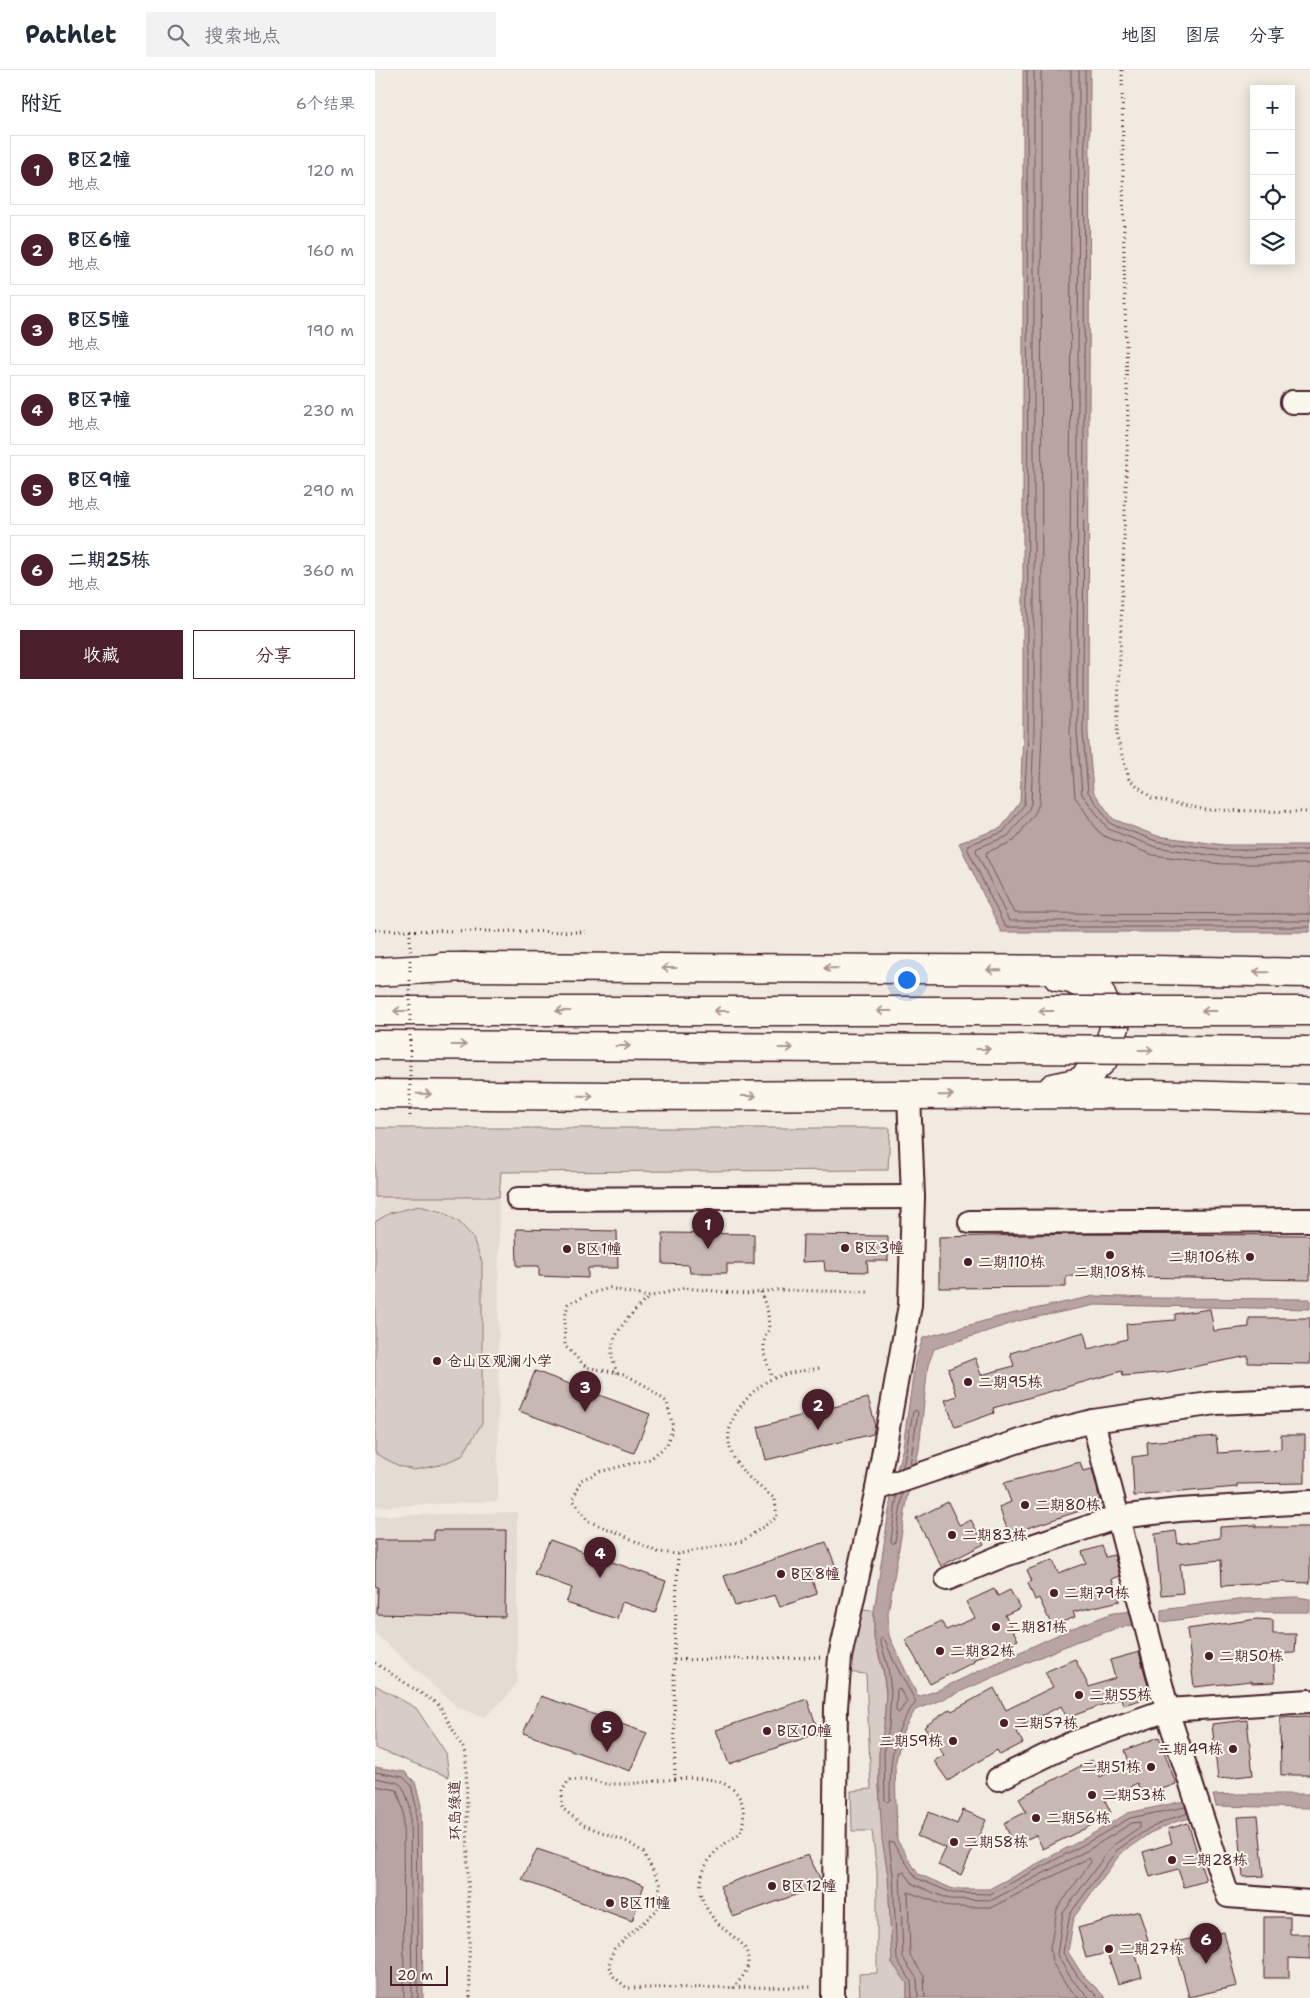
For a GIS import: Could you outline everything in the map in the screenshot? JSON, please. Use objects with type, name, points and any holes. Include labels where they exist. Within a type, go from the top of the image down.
[{"type":"main road","points":[[375,966],[1152,970],[1310,973]]},
{"type":"main road","points":[[375,972],[465,967]]},
{"type":"main road","points":[[1023,970],[1071,979],[1100,993],[1115,1028],[1103,1060],[1080,1082],[1025,1094]]},
{"type":"main road","points":[[375,1011],[1310,1011]]},
{"type":"main road","points":[[375,1045],[1310,1052]]},
{"type":"main road","points":[[375,1094],[599,1096],[1151,1094],[1310,1099]]},
{"type":"street","points":[[833,1992],[836,1708],[840,1656],[894,1484],[910,1305],[913,1197],[909,1095]]},
{"type":"street","points":[[517,1199],[913,1197]]},
{"type":"street","points":[[970,1222],[1310,1220]]},
{"type":"street","points":[[894,1484],[1037,1435],[1093,1420],[1216,1403],[1310,1399]]},
{"type":"street","points":[[1093,1420],[1167,1710],[1228,1896],[1310,1902]]},
{"type":"street","points":[[947,1579],[1002,1556],[1118,1517],[1179,1510],[1310,1502]]},
{"type":"street","points":[[998,1779],[1070,1744],[1141,1717],[1167,1710],[1310,1701]]},
{"type":"path","points":[[1122,70],[1128,425],[1117,738],[1129,779],[1152,798],[1206,810],[1310,812]]},
{"type":"path","points":[[375,930],[587,932]]},
{"type":"path","points":[[410,930],[410,1116]]},
{"type":"path","points":[[819,1368],[772,1378],[759,1387],[739,1406],[730,1422],[728,1440],[734,1458],[744,1472],[775,1499],[777,1517],[743,1541],[678,1554],[657,1552],[623,1535],[588,1521],[573,1500],[581,1480],[599,1472],[650,1459],[667,1445],[673,1427],[667,1402],[646,1386],[625,1374],[587,1367],[565,1346],[564,1322],[568,1304],[589,1294],[610,1288],[649,1297],[685,1288],[746,1294],[776,1290],[871,1292]]},
{"type":"path","points":[[761,1292],[769,1312],[769,1329],[764,1342],[764,1353],[772,1378]]},
{"type":"path","points":[[617,1373],[612,1353],[616,1338],[624,1322],[649,1297]]},
{"type":"path","points":[[675,1779],[674,1660],[678,1554]]},
{"type":"path","points":[[674,1660],[840,1656]]},
{"type":"path","name":"环岛绿道","points":[[375,1663],[439,1705],[466,1753],[470,1998]]},
{"type":"path","points":[[733,1988],[744,1974],[749,1963],[747,1952],[739,1939],[725,1930],[711,1914],[701,1898],[700,1889],[703,1868],[711,1856],[722,1845],[741,1833],[744,1807],[732,1787],[712,1779],[697,1777],[613,1784],[590,1780],[569,1780],[562,1790],[562,1808],[583,1825],[628,1842],[643,1852],[660,1884],[658,1910],[614,1949],[609,1964],[613,1976],[627,1988],[733,1988],[833,1992]]},
{"type":"shaded area","points":[[375,1128],[890,1128],[888,1170],[501,1172],[499,1197],[375,1197]]},
{"type":"shaded area","name":"仓山区观澜小学","points":[[375,1197],[499,1197],[498,1501],[375,1507]]},
{"type":"shaded area","name":"仓山区观澜小学","points":[[419,1206],[443,1212],[459,1222],[472,1236],[482,1262],[482,1423],[462,1456],[440,1465],[414,1470],[399,1466],[375,1453],[375,1222],[390,1213]]},
{"type":"shaded area","points":[[517,1512],[517,1682],[506,1698],[484,1717],[457,1707],[375,1633],[375,1516]]},
{"type":"shaded area","points":[[860,1610],[874,1611],[874,1638],[883,1671],[886,1695],[884,1727],[879,1753],[879,1786],[883,1842],[888,1875],[892,1963],[907,1983],[907,1998],[860,1998],[859,1974],[877,1973],[877,1872],[872,1831],[852,1831],[851,1791],[871,1789],[866,1674],[845,1672]]},
{"type":"shaded area","points":[[375,1685],[416,1708],[446,1753],[449,1777],[375,1748]]},
{"type":"water","points":[[1023,70],[1090,70],[1088,733],[1093,791],[1113,819],[1157,836],[1224,845],[1310,845],[1310,932],[1001,932],[959,843],[1001,828],[1020,802],[1023,734]]},
{"type":"water","points":[[1094,1296],[1310,1299],[1310,1309],[1095,1305],[1018,1321],[934,1349],[928,1365],[919,1449],[907,1501],[888,1613],[889,1636],[918,1697],[938,1690],[1070,1629],[1113,1613],[1134,1611],[1136,1624],[1075,1642],[915,1710],[903,1731],[895,1765],[897,1840],[918,1874],[953,1889],[989,1889],[1082,1840],[1128,1813],[1189,1800],[1194,1817],[1175,1822],[1150,1833],[1121,1853],[1074,1917],[1068,1952],[1082,1974],[1106,1998],[907,1998],[907,1983],[892,1963],[888,1875],[882,1839],[879,1786],[879,1753],[884,1727],[886,1691],[883,1668],[874,1638],[874,1611],[893,1484],[903,1447],[915,1362],[923,1338],[1002,1316]]},
{"type":"water","points":[[1297,1597],[1310,1599],[1310,1612],[1240,1612],[1161,1622],[1161,1610],[1245,1599]]},
{"type":"water","points":[[375,1767],[405,1772],[415,1782],[421,1805],[423,1998],[375,1998]]},
{"type":"water","points":[[1310,1794],[1310,1808],[1216,1806],[1213,1795]]},
{"type":"building","name":"B区1幢","points":[[516,1229],[617,1231],[618,1268],[588,1268],[588,1278],[539,1276],[539,1266],[517,1266]]},
{"type":"building","points":[[663,1233],[754,1234],[754,1264],[727,1264],[727,1273],[690,1273],[689,1265],[663,1264]]},
{"type":"building","points":[[1081,1234],[1310,1235],[1310,1280],[1066,1276],[1066,1287],[939,1288],[939,1237]]},
{"type":"building","name":"B区3幢","points":[[803,1235],[888,1236],[888,1261],[867,1261],[868,1272],[825,1271],[824,1261],[802,1262]]},
{"type":"building","points":[[1210,1309],[1214,1331],[1249,1327],[1249,1318],[1310,1318],[1310,1364],[1248,1363],[1248,1356],[1168,1372],[1123,1376],[1122,1371],[993,1408],[994,1413],[955,1427],[945,1400],[957,1396],[948,1369],[975,1358],[981,1375],[1014,1366],[1010,1353],[1084,1332],[1088,1349],[1127,1339],[1126,1324],[1175,1320],[1175,1314]]},
{"type":"building","points":[[535,1371],[650,1414],[634,1453],[519,1411]]},
{"type":"building","points":[[868,1398],[875,1423],[873,1434],[766,1460],[758,1427]]},
{"type":"building","points":[[1281,1435],[1305,1435],[1305,1483],[1237,1484],[1237,1487],[1134,1496],[1132,1457],[1148,1455],[1147,1442],[1216,1436],[1218,1453],[1281,1449]]},
{"type":"building","points":[[1080,1462],[1083,1471],[1092,1469],[1101,1504],[1009,1534],[999,1507],[1011,1502],[1004,1483]]},
{"type":"building","name":"二期83栋","points":[[948,1502],[959,1525],[971,1520],[984,1544],[941,1566],[916,1518]]},
{"type":"building","points":[[1256,1525],[1256,1527],[1310,1527],[1310,1583],[1281,1582],[1222,1586],[1221,1560],[1180,1564],[1183,1593],[1161,1595],[1155,1534],[1176,1531],[1178,1544],[1220,1538],[1220,1527]]},
{"type":"building","points":[[434,1530],[506,1530],[505,1617],[377,1614],[378,1587],[375,1586],[375,1540],[434,1540]]},
{"type":"building","points":[[550,1540],[666,1581],[655,1613],[622,1602],[617,1619],[566,1603],[572,1588],[534,1574]]},
{"type":"building","name":"B区8幢","points":[[826,1542],[838,1572],[812,1580],[817,1594],[780,1607],[775,1595],[735,1606],[724,1576]]},
{"type":"building","points":[[1102,1546],[1106,1557],[1114,1555],[1120,1576],[1112,1579],[1120,1601],[1073,1612],[1075,1617],[1052,1626],[1039,1598],[1035,1600],[1028,1583],[1032,1581],[1027,1570],[1053,1560],[1058,1573],[1086,1563],[1082,1552]]},
{"type":"building","points":[[994,1589],[998,1596],[1010,1590],[1020,1608],[1005,1615],[1018,1640],[973,1660],[974,1662],[930,1684],[905,1640],[941,1621],[946,1630],[975,1618],[966,1602]]},
{"type":"building","points":[[1257,1619],[1273,1620],[1273,1634],[1296,1634],[1295,1653],[1273,1654],[1275,1682],[1252,1683],[1252,1681],[1194,1687],[1187,1629]]},
{"type":"building","points":[[1139,1652],[1151,1697],[1123,1705],[1121,1698],[1067,1718],[1061,1706],[1015,1729],[1023,1743],[1000,1755],[997,1750],[948,1781],[934,1761],[944,1755],[924,1727],[950,1709],[952,1711],[994,1688],[1006,1710],[1053,1687],[1045,1672],[1075,1659],[1089,1687],[1115,1678],[1110,1660]]},
{"type":"building","points":[[541,1696],[647,1733],[630,1771],[523,1733]]},
{"type":"building","name":"B区10幢","points":[[807,1699],[819,1733],[729,1764],[716,1730]]},
{"type":"building","points":[[1310,1716],[1310,1775],[1281,1775],[1280,1717]]},
{"type":"building","name":"二期49栋","points":[[1247,1720],[1253,1775],[1218,1779],[1212,1724]]},
{"type":"building","points":[[1159,1737],[1176,1784],[1143,1796],[1137,1783],[1105,1800],[1111,1813],[1088,1827],[1043,1849],[1036,1835],[1014,1845],[1004,1823],[1026,1812],[1019,1798],[1092,1760],[1100,1777],[1129,1762],[1125,1750]]},
{"type":"building","name":"二期58栋","points":[[963,1810],[986,1820],[961,1875],[938,1865],[946,1848],[917,1836],[929,1812],[957,1824]]},
{"type":"building","points":[[1258,1816],[1264,1876],[1243,1877],[1238,1817]]},
{"type":"building","name":"二期28栋","points":[[1188,1823],[1206,1881],[1184,1887],[1178,1869],[1150,1877],[1143,1852],[1172,1843],[1168,1829]]},
{"type":"building","name":"B区11幢","points":[[537,1849],[644,1885],[632,1921],[522,1880]]},
{"type":"building","name":"B区12幢","points":[[808,1855],[821,1880],[821,1886],[733,1917],[720,1886]]},
{"type":"building","name":"二期27栋","points":[[1139,1911],[1148,1940],[1133,1944],[1142,1977],[1118,1984],[1107,1953],[1086,1958],[1078,1928]]},
{"type":"building","points":[[1264,1917],[1290,1917],[1290,1934],[1310,1934],[1310,1959],[1289,1958],[1289,1978],[1264,1978]]},
{"type":"building","points":[[1224,1932],[1237,1986],[1189,1997],[1175,1942]]},
{"type":"place","name":"B区3幢","points":[[845,1248]]},
{"type":"place","name":"B区1幢","points":[[567,1249]]},
{"type":"place","name":"B区2幢","points":[[708,1249]]},
{"type":"place","name":"二期108栋","points":[[1110,1255]]},
{"type":"place","name":"二期106栋","points":[[1250,1257]]},
{"type":"place","name":"二期110栋","points":[[968,1262]]},
{"type":"place","name":"仓山区观澜小学","points":[[437,1361]]},
{"type":"place","name":"二期95栋","points":[[968,1382]]},
{"type":"place","name":"B区5幢","points":[[585,1412]]},
{"type":"place","name":"B区6幢","points":[[818,1430]]},
{"type":"place","name":"二期80栋","points":[[1025,1505]]},
{"type":"place","name":"二期83栋","points":[[952,1535]]},
{"type":"place","name":"B区8幢","points":[[781,1574]]},
{"type":"place","name":"B区7幢","points":[[600,1578]]},
{"type":"place","name":"二期79栋","points":[[1054,1593]]},
{"type":"place","name":"二期81栋","points":[[996,1627]]},
{"type":"place","name":"二期82栋","points":[[940,1651]]},
{"type":"place","name":"二期50栋","points":[[1209,1656]]},
{"type":"place","name":"二期55栋","points":[[1079,1695]]},
{"type":"place","name":"二期57栋","points":[[1004,1723]]},
{"type":"place","name":"B区10幢","points":[[767,1731]]},
{"type":"place","name":"二期59栋","points":[[953,1741]]},
{"type":"place","name":"二期49栋","points":[[1233,1749]]},
{"type":"place","name":"B区9幢","points":[[607,1752]]},
{"type":"place","name":"二期51栋","points":[[1151,1767]]},
{"type":"place","name":"二期53栋","points":[[1092,1795]]},
{"type":"place","name":"二期56栋","points":[[1036,1818]]},
{"type":"place","name":"二期58栋","points":[[954,1842]]},
{"type":"place","name":"二期28栋","points":[[1172,1860]]},
{"type":"place","name":"B区12幢","points":[[772,1886]]},
{"type":"place","name":"B区11幢","points":[[610,1903]]},
{"type":"place","name":"二期27栋","points":[[1109,1949]]},
{"type":"place","name":"二期25栋","points":[[1206,1964]]}]
